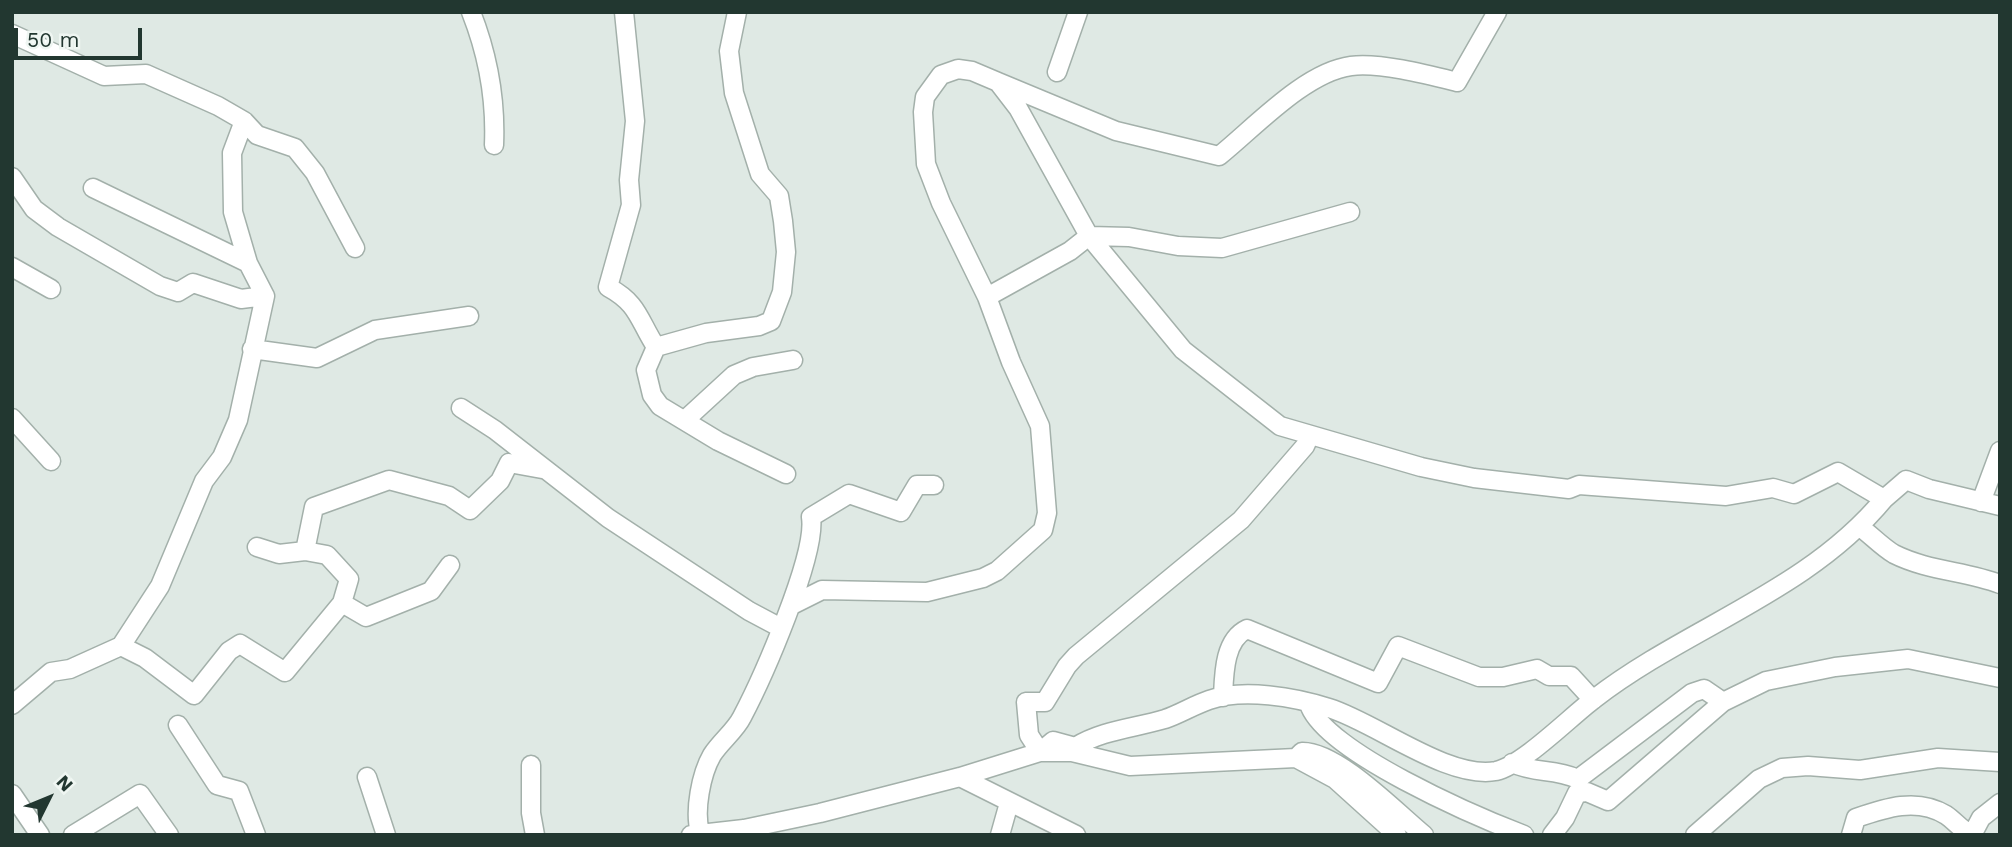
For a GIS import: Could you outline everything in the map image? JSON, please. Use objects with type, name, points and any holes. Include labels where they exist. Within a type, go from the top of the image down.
[{"type":"street","points":[[471,12],[487,52],[495,118],[494,145]]},
{"type":"street","points":[[624,12],[635,121],[629,180],[631,205],[608,287],[626,297],[636,308],[642,325],[656,346]]},
{"type":"street","points":[[656,346],[696,335],[759,326],[771,321],[782,292],[786,252],[779,197],[760,174],[730,69],[729,51],[737,12]]},
{"type":"street","points":[[1058,72],[1078,12]]},
{"type":"street","points":[[792,605],[822,590],[927,592],[983,578],[997,571],[1043,530],[1047,513],[1040,426],[1011,362],[987,297],[941,204],[926,164],[923,112],[925,97],[942,75],[958,69],[972,71],[1116,131],[1219,156],[1279,104],[1312,81],[1351,66],[1418,72],[1457,82],[1496,12]]},
{"type":"street","points":[[12,34],[104,76],[146,74],[244,121],[257,135],[295,148],[315,173],[355,248]]},
{"type":"street","points":[[998,82],[1018,108],[1089,236],[1192,358],[1232,386],[1280,426],[1421,467],[1474,478],[1569,489],[1580,485],[1726,496],[1773,488],[1794,494],[1838,472],[1884,499]]},
{"type":"street","points":[[12,705],[51,672],[70,669],[121,646],[160,586],[204,481],[222,457],[244,397],[265,296],[248,263],[233,212],[230,187],[232,153],[244,121]]},
{"type":"street","points":[[12,177],[33,209],[58,228],[160,286],[178,292],[192,283],[241,299],[265,296]]},
{"type":"street","points":[[93,188],[248,263]]},
{"type":"street","points":[[987,297],[1070,251],[1089,236],[1129,237],[1178,246],[1222,248],[1350,212]]},
{"type":"street","points":[[12,267],[51,289]]},
{"type":"street","points":[[252,349],[317,358],[375,330],[469,316]]},
{"type":"street","points":[[656,346],[646,370],[652,395],[660,406],[718,441],[786,474]]},
{"type":"street","points":[[685,420],[734,374],[752,367],[793,360]]},
{"type":"street","points":[[461,408],[608,517],[749,611],[781,628]]},
{"type":"street","points":[[12,418],[51,461]]},
{"type":"street","points":[[1040,752],[1029,735],[1026,702],[1045,702],[1067,666],[1086,647],[1241,520],[1305,446],[1310,435]]},
{"type":"street","points":[[1981,502],[1989,487],[2000,451]]},
{"type":"street","points":[[305,551],[314,507],[389,480],[449,496],[470,510],[500,481],[509,463],[545,470]]},
{"type":"street","points":[[1040,752],[1053,741],[1075,747],[1092,736],[1167,718],[1223,697],[1277,698],[1329,708],[1428,755],[1467,770],[1496,771],[1513,763],[1633,670],[1788,582],[1860,527],[1884,499],[1906,480],[1928,489],[2000,506]]},
{"type":"street","points":[[934,485],[917,485],[901,512],[849,494],[811,517],[812,540],[792,605],[741,719],[711,756],[695,834],[744,829],[789,820],[960,777],[1040,752],[1072,752],[1130,766],[1296,758],[1335,779],[1397,835]]},
{"type":"street","points":[[1860,527],[1892,552],[1909,560],[1940,570],[1966,572],[2000,584]]},
{"type":"street","points":[[121,646],[145,658],[194,695],[229,651],[240,644],[285,672],[342,603],[349,579],[327,555],[305,551],[279,554],[257,547]]},
{"type":"street","points":[[342,603],[366,617],[431,591],[450,565]]},
{"type":"street","points":[[1223,697],[1228,652],[1237,634],[1247,629],[1378,683],[1398,646],[1479,677],[1503,677],[1537,669],[1549,676],[1571,676],[1593,700]]},
{"type":"street","points":[[1513,763],[1528,771],[1558,771],[1587,792],[1608,801],[1723,702],[1766,681],[1835,667],[1908,659],[2000,678]]},
{"type":"street","points":[[1552,835],[1565,818],[1578,786],[1692,693],[1704,689],[1723,702]]},
{"type":"street","points":[[1309,704],[1316,720],[1387,772],[1524,835]]},
{"type":"street","points":[[178,725],[216,785],[239,791],[256,835]]},
{"type":"street","points":[[1296,758],[1302,752],[1315,752],[1356,779],[1424,835]]},
{"type":"street","points":[[1695,835],[1759,779],[1782,768],[1808,766],[1860,770],[1938,758],[2000,762]]},
{"type":"street","points":[[531,765],[531,813],[536,835]]},
{"type":"street","points":[[367,777],[386,835]]},
{"type":"street","points":[[960,777],[1076,835]]},
{"type":"street","points":[[12,794],[40,835]]},
{"type":"street","points":[[73,835],[140,794],[169,835]]},
{"type":"street","points":[[1000,835],[1009,803]]},
{"type":"street","points":[[1851,835],[1856,818],[1904,805],[1923,806],[1943,813],[1972,835],[1981,818],[2000,803]]}]
